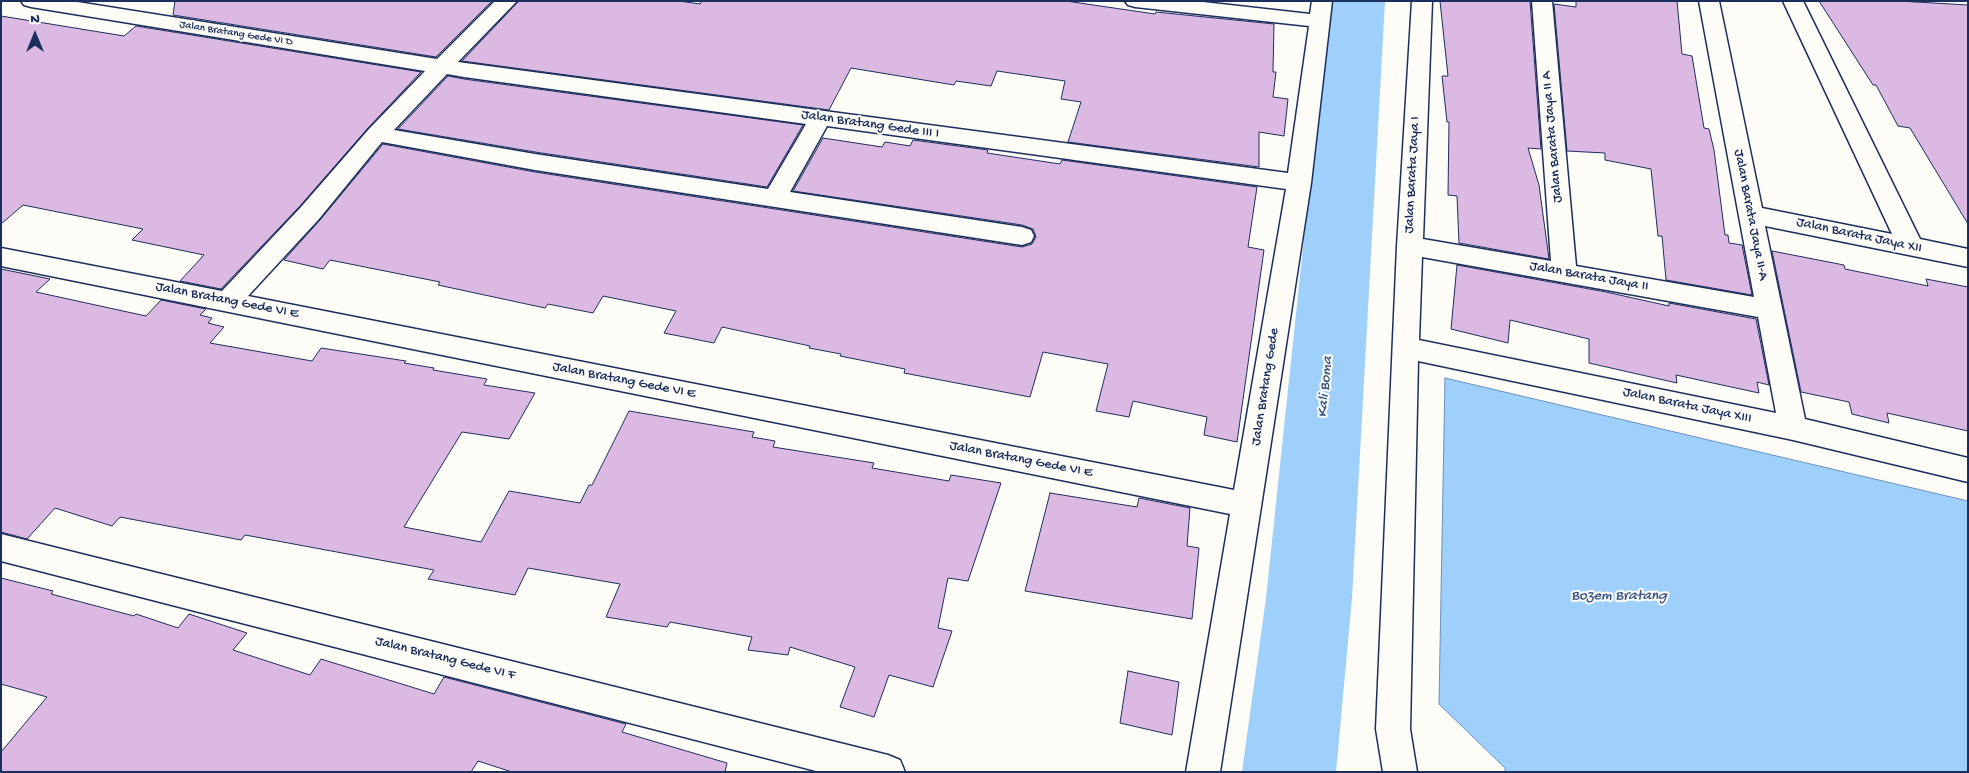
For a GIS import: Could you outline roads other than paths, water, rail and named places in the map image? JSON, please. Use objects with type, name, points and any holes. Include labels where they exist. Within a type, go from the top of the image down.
[{"type":"street","name":"Jalan Bratang Gede VI D","points":[[31,1],[441,66]]},
{"type":"street","points":[[228,302],[441,66],[507,1]]},
{"type":"street","points":[[1135,1],[1321,11]]},
{"type":"street","name":"Jalan Barata Jaya I","points":[[1400,772],[1393,729],[1409,246],[1422,1]]},
{"type":"street","name":"Jalan Barata Jaya II A","points":[[1542,1],[1564,272]]},
{"type":"street","name":"Jalan Barata Jaya II-A","points":[[1709,1],[1793,428]]},
{"type":"street","points":[[1793,1],[1911,247]]},
{"type":"street","name":"Jalan Bratang Gede","points":[[1203,772],[1299,183],[1321,11]]},
{"type":"street","name":"Jalan Bratang Gede III I","points":[[441,66],[1299,183]]},
{"type":"street","points":[[775,198],[820,118]]},
{"type":"street","points":[[378,134],[535,162],[1022,236]]},
{"type":"street","name":"Jalan Barata Jaya XII","points":[[1750,214],[1968,258]]},
{"type":"street","name":"Jalan Barata Jaya II","points":[[1409,246],[1564,272],[1769,310]]},
{"type":"street","name":"Jalan Bratang Gede VI E","points":[[1,256],[1247,505]]},
{"type":"street","name":"Jalan Barata Jaya XIII","points":[[1405,348],[1793,428],[1968,470]]},
{"type":"street","name":"Jalan Bratang Gede VI F","points":[[1,547],[888,772]]},
{"type":"water","name":"Bozem Bratang","points":[[1445,378],[1968,501],[1968,772],[1505,772],[1505,768],[1439,704]]},
{"type":"waterway","name":"Kali Boma","points":[[1289,772],[1309,598],[1357,1]]}]
